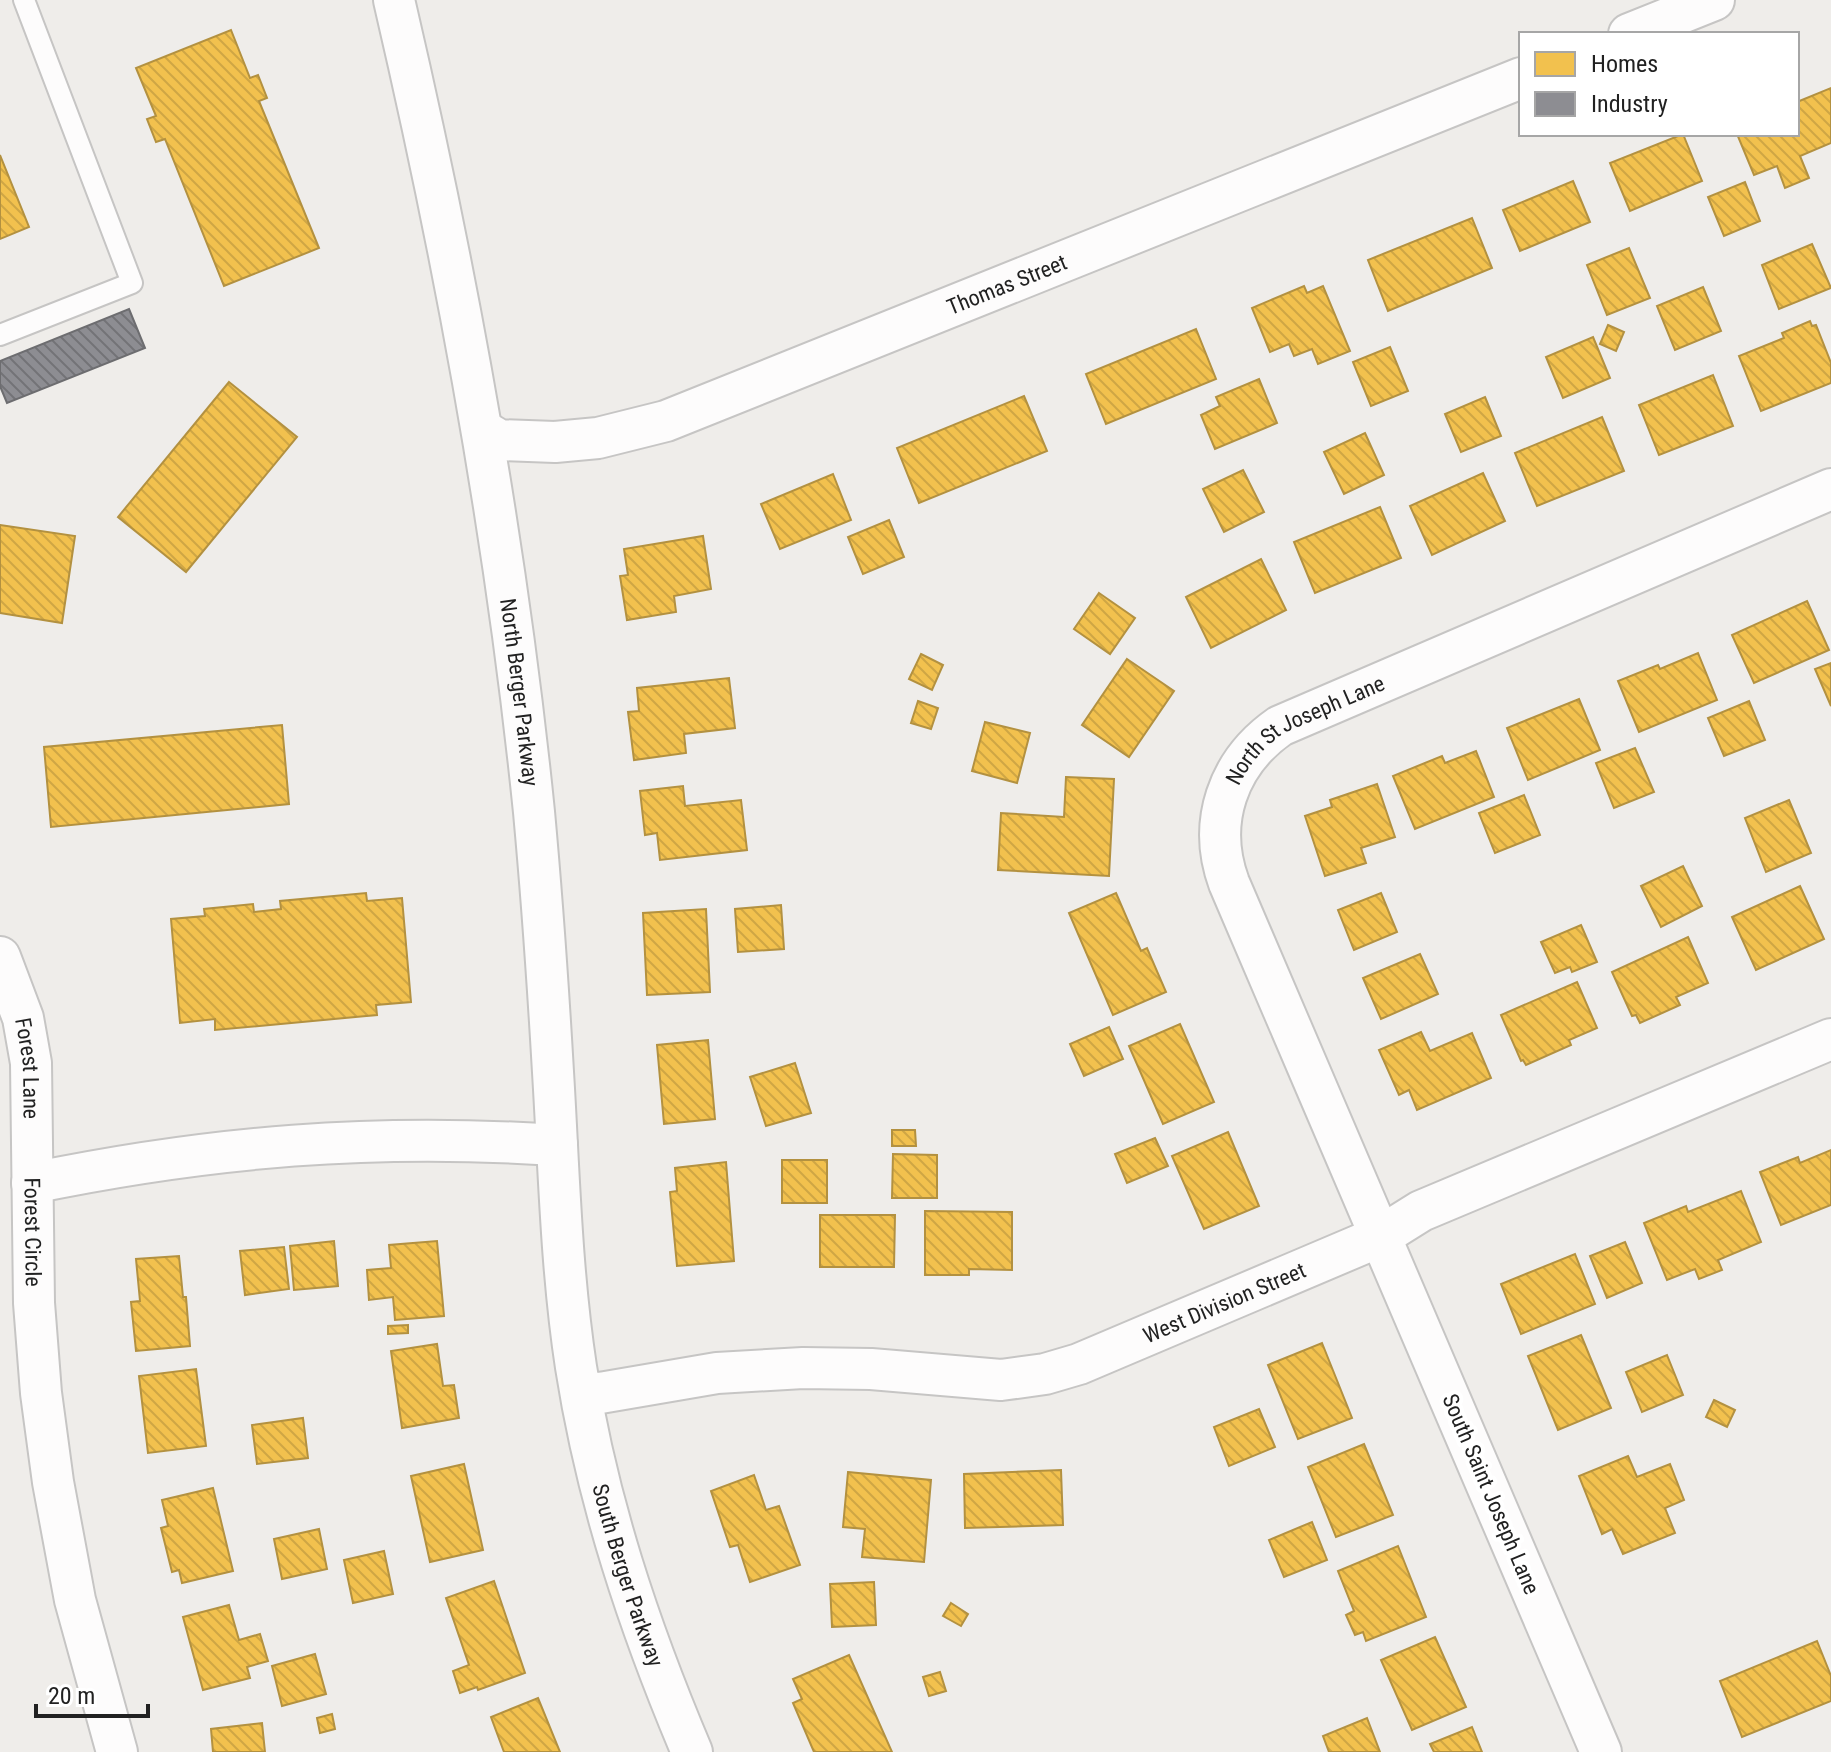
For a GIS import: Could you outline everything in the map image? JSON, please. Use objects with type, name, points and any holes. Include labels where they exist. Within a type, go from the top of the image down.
[{"type":"street","name":"North Berger Parkway","points":[[394,0],[442,213],[484,431],[524,721],[543,915],[564,1266],[581,1392]]},
{"type":"street","points":[[1634,32],[1714,0]]},
{"type":"street","name":"Thomas Street","points":[[484,431],[499,440],[555,442],[598,438],[666,421],[1519,79]]},
{"type":"street","name":"North St Joseph Lane","points":[[1381,1236],[1225,871],[1219,828],[1233,777],[1259,742],[1296,719],[1831,489]]},
{"type":"street","name":"Forest Lane","points":[[0,957],[15,991],[29,1045],[32,1183]]},
{"type":"street","name":"West Division Street","points":[[581,1392],[600,1393],[717,1373],[803,1368],[871,1369],[1001,1380],[1045,1374],[1079,1364],[1381,1236],[1421,1211],[1831,1039]]},
{"type":"street","name":"Forest Circle","points":[[117,1752],[75,1600],[53,1482],[36,1333],[32,1183],[166,1158],[316,1143],[407,1139],[557,1145]]},
{"type":"street","name":"South Saint Joseph Lane","points":[[1381,1236],[1601,1752]]},
{"type":"street","name":"South Berger Parkway","points":[[581,1392],[602,1492],[630,1591],[692,1752]]},
{"type":"lane","points":[[0,335],[132,283],[24,0]]},
{"type":"building: Homes","points":[[231,30],[250,78],[258,75],[267,98],[259,101],[319,248],[224,286],[165,139],[156,142],[147,119],[156,116],[136,68]]},
{"type":"building: Homes","points":[[1831,88],[1831,143],[1800,156],[1809,178],[1785,188],[1777,166],[1754,175],[1738,136],[1799,136],[1799,101]]},
{"type":"building: Homes","points":[[1684,136],[1702,181],[1630,211],[1610,163]]},
{"type":"building: Homes","points":[[0,155],[29,227],[0,239]]},
{"type":"building: Homes","points":[[1573,181],[1590,222],[1520,251],[1503,210]]},
{"type":"building: Homes","points":[[1745,182],[1760,221],[1724,236],[1708,197]]},
{"type":"building: Homes","points":[[1472,218],[1492,268],[1388,311],[1368,260]]},
{"type":"building: Homes","points":[[1812,244],[1831,288],[1779,309],[1762,265]]},
{"type":"building: Homes","points":[[1629,248],[1650,298],[1607,315],[1587,265]]},
{"type":"building: Homes","points":[[1304,286],[1307,293],[1323,286],[1350,351],[1318,364],[1312,349],[1294,356],[1289,344],[1270,352],[1252,308]]},
{"type":"building: Homes","points":[[1703,287],[1721,331],[1675,350],[1657,306]]},
{"type":"building: Homes","points":[[1810,321],[1812,326],[1816,325],[1831,363],[1831,383],[1761,411],[1739,356],[1784,338],[1782,333]]},
{"type":"building: Homes","points":[[1608,325],[1624,332],[1616,351],[1600,344]]},
{"type":"building: Homes","points":[[1196,329],[1216,379],[1106,424],[1086,374]]},
{"type":"building: Homes","points":[[1593,337],[1610,378],[1563,398],[1546,357]]},
{"type":"building: Homes","points":[[1390,347],[1408,391],[1371,406],[1353,362]]},
{"type":"building: Homes","points":[[1713,375],[1733,426],[1659,455],[1639,405]]},
{"type":"building: Homes","points":[[1259,379],[1277,423],[1215,449],[1201,415],[1220,406],[1216,397]]},
{"type":"building: Homes","points":[[229,382],[297,437],[186,572],[118,517]]},
{"type":"building: Homes","points":[[1024,396],[1047,451],[919,503],[897,448]]},
{"type":"building: Homes","points":[[1485,397],[1501,436],[1461,452],[1445,414]]},
{"type":"building: Homes","points":[[1602,417],[1624,471],[1537,506],[1515,453]]},
{"type":"building: Homes","points":[[1365,433],[1384,475],[1344,494],[1324,452]]},
{"type":"building: Homes","points":[[1243,470],[1264,512],[1224,532],[1203,489]]},
{"type":"building: Homes","points":[[1483,473],[1505,521],[1432,555],[1410,506]]},
{"type":"building: Homes","points":[[833,474],[851,520],[780,549],[761,504]]},
{"type":"building: Homes","points":[[1380,507],[1401,558],[1315,593],[1294,542]]},
{"type":"building: Homes","points":[[889,520],[904,557],[863,574],[848,537]]},
{"type":"building: Homes","points":[[0,525],[75,536],[62,623],[0,613]]},
{"type":"building: Homes","points":[[703,536],[711,589],[674,596],[676,612],[627,620],[620,576],[628,575],[624,549]]},
{"type":"building: Homes","points":[[1261,559],[1286,610],[1211,648],[1186,597]]},
{"type":"building: Homes","points":[[1099,593],[1135,618],[1110,654],[1074,629]]},
{"type":"building: Homes","points":[[1807,601],[1829,650],[1754,683],[1732,635]]},
{"type":"building: Homes","points":[[1698,653],[1717,700],[1639,732],[1618,681],[1658,665],[1660,669]]},
{"type":"building: Homes","points":[[921,654],[943,665],[932,690],[909,679]]},
{"type":"building: Homes","points":[[1127,659],[1174,691],[1129,757],[1082,725]]},
{"type":"building: Homes","points":[[1831,663],[1831,706],[1815,669]]},
{"type":"building: Homes","points":[[729,678],[735,728],[684,734],[686,753],[634,760],[628,712],[639,711],[637,688]]},
{"type":"building: Homes","points":[[1579,699],[1600,750],[1528,780],[1507,728]]},
{"type":"building: Homes","points":[[918,701],[938,708],[931,729],[911,723]]},
{"type":"building: Homes","points":[[1749,701],[1765,740],[1724,756],[1708,718]]},
{"type":"building: Homes","points":[[985,722],[1030,733],[1017,783],[972,771]]},
{"type":"building: Homes","points":[[282,725],[289,804],[51,827],[44,747]]},
{"type":"building: Homes","points":[[1635,748],[1654,792],[1614,808],[1596,763]]},
{"type":"building: Homes","points":[[1476,751],[1494,797],[1415,829],[1393,776],[1442,756],[1445,763]]},
{"type":"building: Homes","points":[[1066,777],[1114,779],[1109,876],[998,870],[1001,813],[1064,817]]},
{"type":"building: Homes","points":[[1377,784],[1395,837],[1361,848],[1366,863],[1325,876],[1305,816],[1332,807],[1330,800]]},
{"type":"building: Homes","points":[[683,786],[685,806],[741,800],[747,850],[660,860],[657,833],[645,835],[640,791]]},
{"type":"building: Homes","points":[[1524,795],[1540,835],[1495,853],[1479,813]]},
{"type":"building: Homes","points":[[1789,800],[1811,853],[1766,872],[1745,818]]},
{"type":"building: Homes","points":[[1683,866],[1702,906],[1661,927],[1641,886]]},
{"type":"building: Homes","points":[[1800,886],[1824,939],[1756,970],[1732,917]]},
{"type":"building: Homes","points":[[366,893],[367,901],[402,898],[411,1002],[376,1005],[377,1015],[215,1030],[215,1019],[180,1023],[171,919],[205,916],[204,909],[253,904],[254,912],[281,909],[280,901]]},
{"type":"building: Homes","points":[[1116,893],[1141,951],[1147,948],[1166,992],[1113,1015],[1069,913]]},
{"type":"building: Homes","points":[[1381,893],[1397,932],[1354,950],[1338,910]]},
{"type":"building: Homes","points":[[781,905],[784,949],[738,952],[735,909]]},
{"type":"building: Homes","points":[[706,909],[710,992],[647,995],[643,913]]},
{"type":"building: Homes","points":[[1581,925],[1597,962],[1572,972],[1570,967],[1555,973],[1541,942]]},
{"type":"building: Homes","points":[[1688,937],[1708,983],[1676,997],[1680,1005],[1640,1023],[1636,1015],[1632,1016],[1612,972]]},
{"type":"building: Homes","points":[[1420,954],[1438,994],[1381,1019],[1363,978]]},
{"type":"building: Homes","points":[[1577,982],[1597,1028],[1569,1040],[1571,1045],[1526,1065],[1521,1061],[1501,1015]]},
{"type":"building: Homes","points":[[1180,1024],[1214,1102],[1163,1124],[1129,1046]]},
{"type":"building: Homes","points":[[1109,1027],[1123,1059],[1084,1076],[1070,1044]]},
{"type":"building: Homes","points":[[1421,1032],[1430,1051],[1472,1033],[1491,1078],[1417,1110],[1409,1090],[1399,1095],[1379,1050]]},
{"type":"building: Homes","points":[[708,1040],[715,1119],[664,1124],[657,1045]]},
{"type":"building: Homes","points":[[795,1063],[811,1113],[766,1126],[750,1077]]},
{"type":"building: Homes","points":[[892,1130],[915,1130],[916,1146],[892,1146]]},
{"type":"building: Homes","points":[[1228,1132],[1259,1206],[1204,1229],[1172,1156]]},
{"type":"building: Homes","points":[[1155,1138],[1168,1166],[1127,1183],[1115,1154]]},
{"type":"building: Homes","points":[[1831,1150],[1831,1205],[1781,1225],[1760,1172],[1798,1157],[1800,1163]]},
{"type":"building: Homes","points":[[893,1154],[937,1155],[937,1198],[892,1198]]},
{"type":"building: Homes","points":[[782,1160],[827,1160],[827,1203],[782,1203]]},
{"type":"building: Homes","points":[[726,1162],[734,1261],[677,1266],[670,1192],[677,1191],[675,1168]]},
{"type":"building: Homes","points":[[1741,1191],[1761,1242],[1718,1260],[1722,1270],[1699,1279],[1695,1269],[1667,1280],[1644,1223],[1686,1206],[1688,1212]]},
{"type":"building: Homes","points":[[925,1211],[1012,1212],[1012,1270],[969,1269],[969,1275],[925,1275]]},
{"type":"building: Homes","points":[[820,1215],[895,1215],[894,1267],[820,1267]]},
{"type":"building: Homes","points":[[334,1241],[338,1286],[294,1290],[290,1246]]},
{"type":"building: Homes","points":[[437,1241],[444,1316],[395,1320],[393,1297],[369,1300],[367,1270],[391,1268],[389,1245]]},
{"type":"building: Homes","points":[[1625,1242],[1642,1283],[1607,1298],[1590,1256]]},
{"type":"building: Homes","points":[[284,1247],[289,1289],[245,1295],[240,1251]]},
{"type":"building: Homes","points":[[1575,1254],[1595,1304],[1521,1334],[1501,1284]]},
{"type":"building: Homes","points":[[179,1256],[190,1346],[136,1351],[131,1302],[140,1301],[136,1259]]},
{"type":"building: Homes","points":[[408,1325],[408,1333],[388,1334],[388,1326]]},
{"type":"building: Homes","points":[[1581,1335],[1611,1408],[1558,1430],[1528,1356]]},
{"type":"building: Homes","points":[[1322,1343],[1352,1418],[1298,1439],[1268,1365]]},
{"type":"building: Homes","points":[[437,1344],[443,1386],[454,1385],[459,1418],[402,1428],[391,1351]]},
{"type":"building: Homes","points":[[1667,1355],[1683,1395],[1642,1412],[1626,1372]]},
{"type":"building: Homes","points":[[196,1369],[206,1446],[148,1453],[139,1376]]},
{"type":"building: Homes","points":[[1714,1400],[1735,1410],[1727,1427],[1706,1417]]},
{"type":"building: Homes","points":[[1259,1409],[1275,1447],[1229,1466],[1214,1427]]},
{"type":"building: Homes","points":[[303,1418],[308,1458],[257,1464],[252,1425]]},
{"type":"building: Homes","points":[[1364,1444],[1393,1515],[1336,1537],[1308,1467]]},
{"type":"building: Homes","points":[[1628,1456],[1637,1477],[1670,1464],[1684,1500],[1665,1508],[1675,1533],[1623,1554],[1612,1529],[1602,1534],[1579,1476]]},
{"type":"building: Homes","points":[[464,1464],[483,1550],[430,1562],[411,1476]]},
{"type":"building: Homes","points":[[1061,1470],[1063,1525],[965,1528],[964,1474]]},
{"type":"building: Homes","points":[[848,1472],[931,1480],[924,1562],[862,1557],[865,1529],[843,1527]]},
{"type":"building: Homes","points":[[754,1475],[766,1510],[779,1506],[800,1565],[750,1582],[738,1545],[730,1547],[711,1491]]},
{"type":"building: Homes","points":[[213,1488],[233,1571],[182,1583],[179,1570],[172,1572],[161,1528],[168,1526],[162,1500]]},
{"type":"building: Homes","points":[[1312,1522],[1327,1560],[1284,1577],[1269,1540]]},
{"type":"building: Homes","points":[[319,1529],[327,1569],[282,1579],[274,1539]]},
{"type":"building: Homes","points":[[1398,1546],[1426,1617],[1366,1641],[1363,1632],[1355,1635],[1346,1615],[1354,1611],[1338,1571]]},
{"type":"building: Homes","points":[[384,1551],[393,1594],[353,1603],[344,1560]]},
{"type":"building: Homes","points":[[494,1581],[525,1673],[478,1690],[477,1687],[460,1693],[453,1671],[469,1665],[446,1598]]},
{"type":"building: Homes","points":[[874,1582],[876,1625],[832,1627],[830,1584]]},
{"type":"building: Homes","points":[[951,1603],[968,1614],[961,1626],[943,1616]]},
{"type":"building: Homes","points":[[229,1605],[239,1640],[260,1634],[268,1661],[247,1667],[250,1678],[203,1690],[183,1617]]},
{"type":"building: Homes","points":[[1435,1637],[1466,1707],[1412,1730],[1381,1660]]},
{"type":"building: Homes","points":[[1817,1641],[1831,1676],[1831,1701],[1742,1737],[1720,1681]]},
{"type":"building: Homes","points":[[315,1654],[326,1694],[282,1706],[272,1666]]},
{"type":"building: Homes","points":[[849,1655],[892,1752],[814,1752],[793,1703],[802,1699],[793,1679]]},
{"type":"building: Homes","points":[[940,1672],[946,1691],[929,1696],[923,1677]]},
{"type":"building: Homes","points":[[538,1698],[560,1752],[504,1752],[491,1717]]},
{"type":"building: Homes","points":[[332,1714],[335,1729],[320,1733],[317,1718]]},
{"type":"building: Homes","points":[[1367,1718],[1380,1752],[1329,1752],[1323,1736]]},
{"type":"building: Homes","points":[[262,1723],[265,1752],[213,1752],[211,1729]]},
{"type":"building: Homes","points":[[1472,1727],[1482,1752],[1434,1752],[1430,1744]]},
{"type":"building: Industry","points":[[129,309],[145,348],[7,403],[0,386],[0,361]]}]
